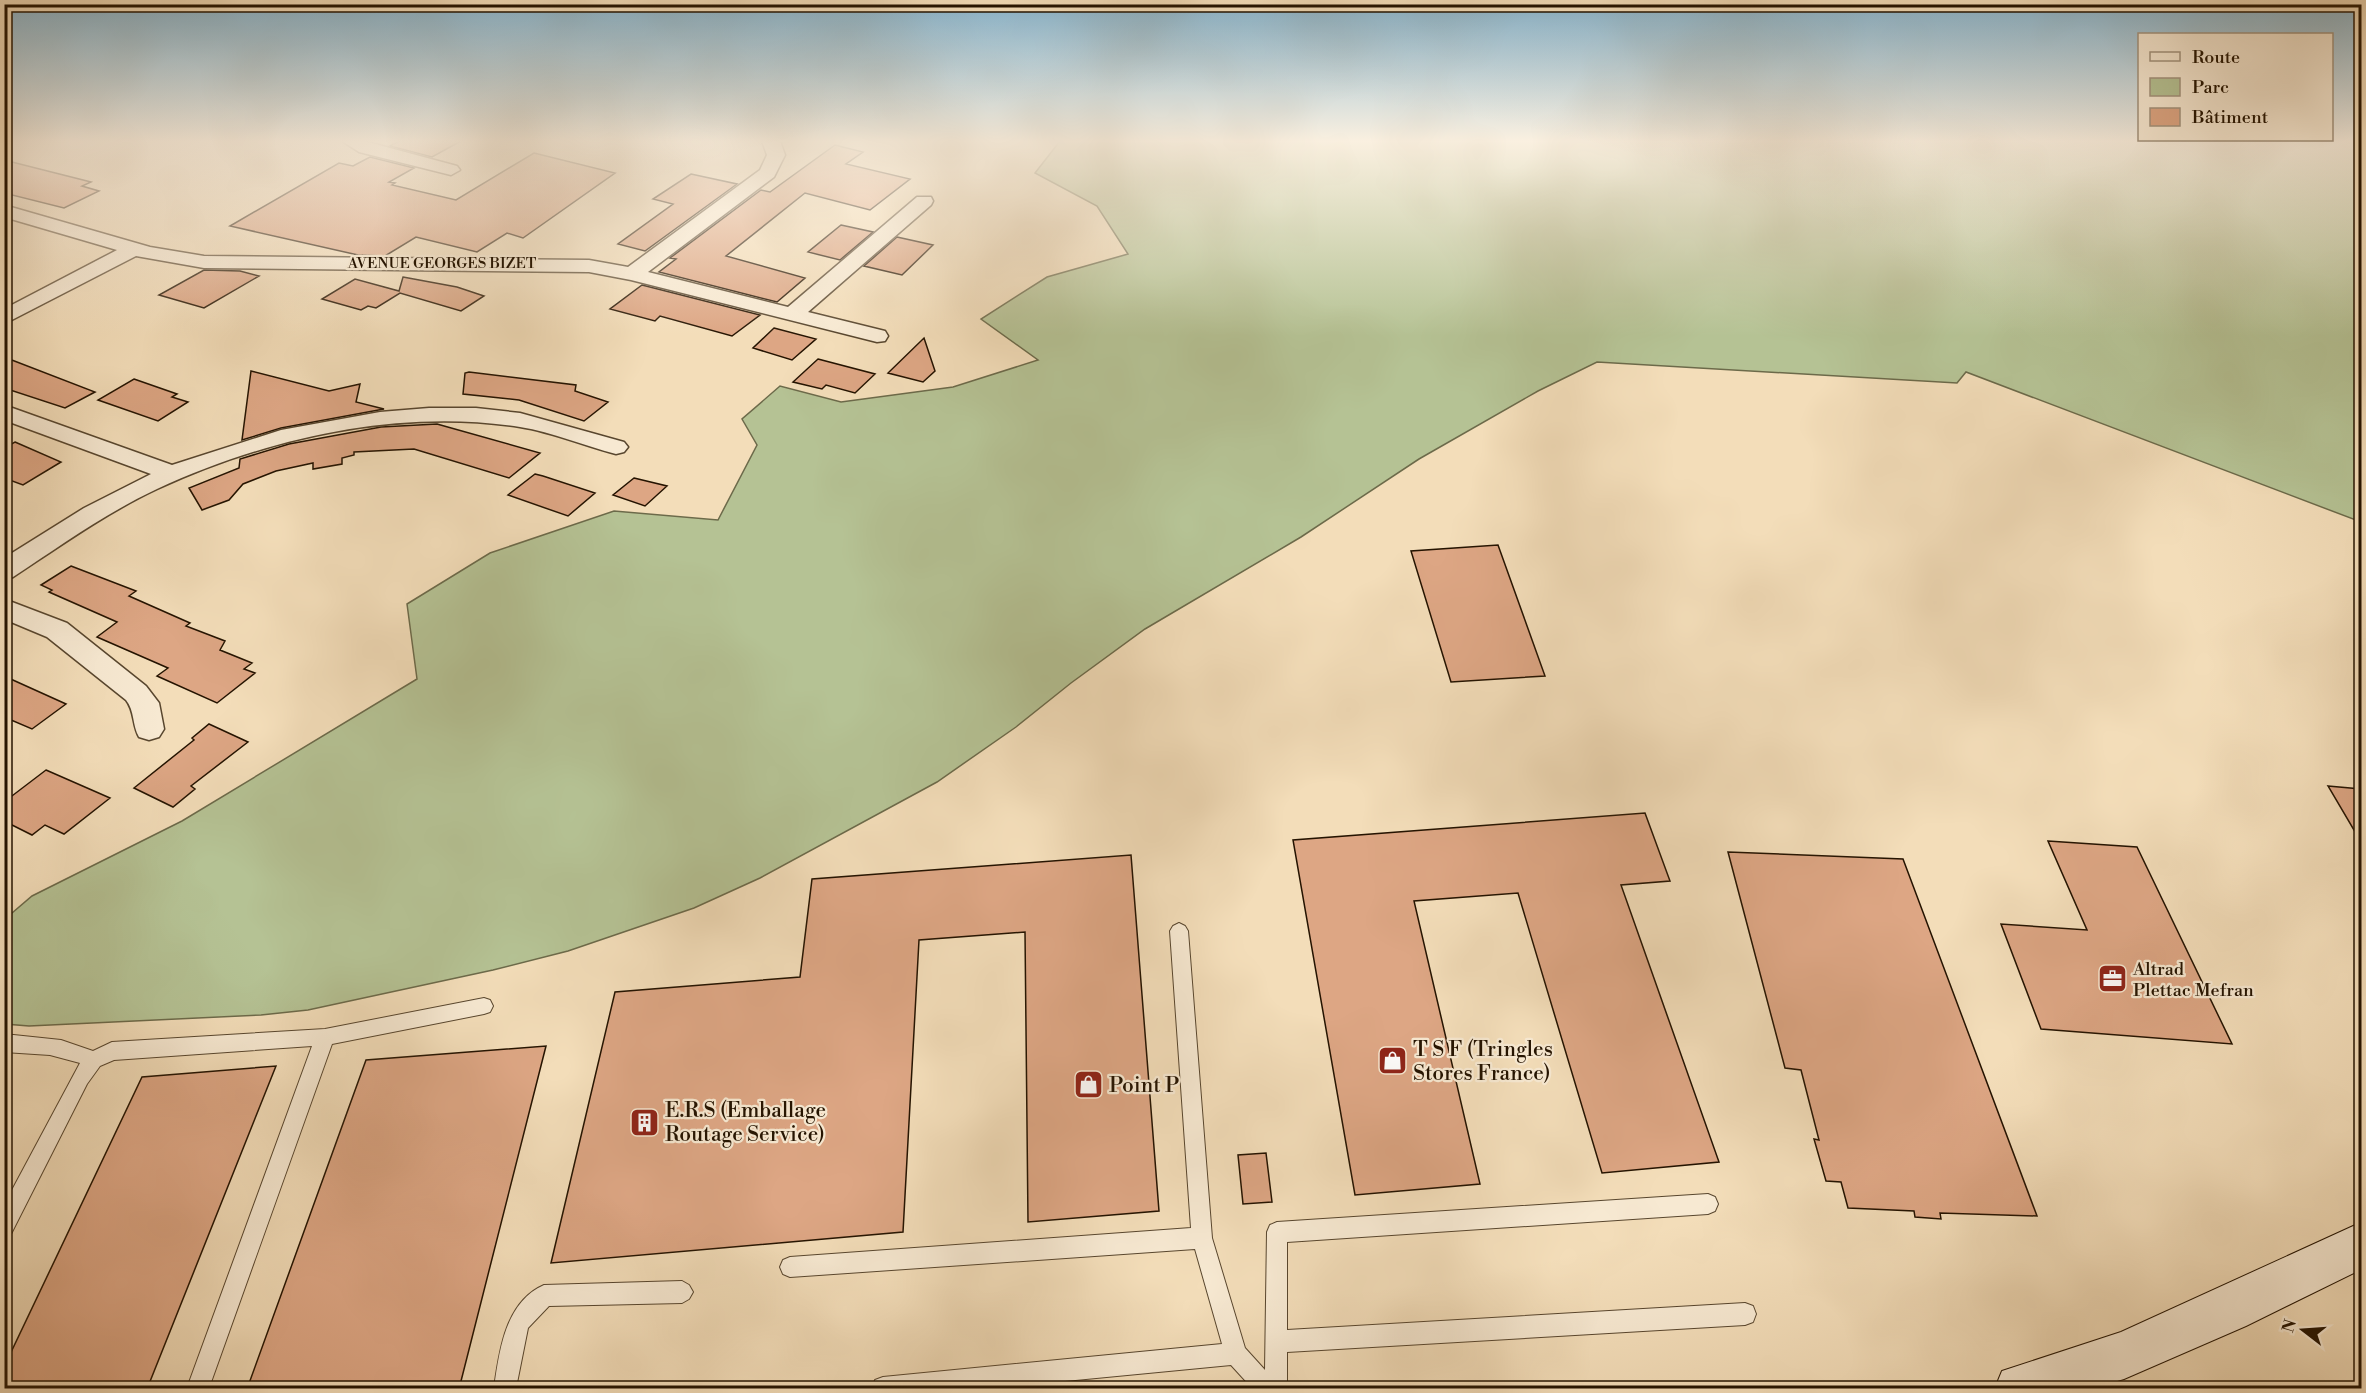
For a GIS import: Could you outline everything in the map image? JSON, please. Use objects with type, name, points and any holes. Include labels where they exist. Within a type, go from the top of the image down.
[{"type":"main road","points":[[2019,1389],[2124,1355],[2229,1309],[2361,1245]]},
{"type":"street","points":[[632,274],[724,206]]},
{"type":"street","points":[[793,314],[918,206]]},
{"type":"street","name":"AVENUE GEORGES BIZET","points":[[4,211],[134,249],[204,262],[590,266],[632,274],[877,336]]},
{"type":"street","points":[[4,318],[134,249]]},
{"type":"street","points":[[4,412],[172,473]]},
{"type":"street","points":[[4,571],[83,519],[172,473],[309,432],[408,417],[454,415],[520,420],[616,447]]},
{"type":"street","points":[[4,608],[57,630],[136,693],[145,703],[149,729]]},
{"type":"lane","points":[[1179,931],[1202,1238],[1236,1354],[1266,1389]]},
{"type":"lane","points":[[4,1227],[80,1078],[93,1059],[112,1051],[325,1036],[484,1006]]},
{"type":"lane","points":[[198,1389],[325,1036]]},
{"type":"lane","points":[[4,1043],[60,1047],[77,1051],[93,1059]]},
{"type":"lane","points":[[1276,1389],[1277,1232],[1708,1204]]},
{"type":"lane","points":[[790,1267],[1202,1238]]},
{"type":"lane","points":[[505,1389],[518,1323],[544,1296],[682,1292]]},
{"type":"lane","points":[[1275,1342],[1745,1314]]},
{"type":"lane","points":[[883,1389],[1236,1354]]},
{"type":"green space","points":[[1097,206],[2361,206],[2361,522],[1966,372],[1957,383],[1597,362],[1538,391],[1419,459],[1301,537],[1145,629],[1016,727],[937,782],[760,878],[694,908],[568,951],[493,970],[308,1010],[261,1015],[29,1026],[5,1024],[5,919],[32,896],[182,821],[417,679],[407,604],[490,553],[614,511],[718,520],[757,445],[742,419],[780,386],[841,402],[953,387],[1038,360],[981,319],[1047,277],[1128,254]]},
{"type":"building","points":[[265,206],[568,206],[523,238],[507,233],[477,252],[416,237],[385,256],[358,255],[230,226]]},
{"type":"building","points":[[670,206],[707,206],[645,251],[618,244]]},
{"type":"building","points":[[740,206],[789,206],[726,256],[805,278],[777,302],[659,272],[676,259],[670,258]]},
{"type":"building","points":[[855,206],[875,206],[870,210]]},
{"type":"building","points":[[841,225],[873,232],[840,260],[808,252]]},
{"type":"building","points":[[897,237],[933,245],[902,275],[864,266]]},
{"type":"building","points":[[204,270],[240,271],[259,276],[204,308],[159,295]]},
{"type":"building","points":[[403,277],[457,287],[484,296],[461,311],[400,293],[376,308],[368,306],[361,310],[322,299],[355,279],[399,291]]},
{"type":"building","points":[[642,285],[760,315],[732,336],[660,316],[655,321],[610,309]]},
{"type":"building","points":[[774,328],[816,339],[792,360],[753,348]]},
{"type":"building","points":[[924,338],[935,371],[923,382],[888,373]]},
{"type":"building","points":[[4,357],[95,392],[65,408],[4,388]]},
{"type":"building","points":[[818,359],[875,374],[855,393],[826,385],[822,389],[793,382]]},
{"type":"building","points":[[251,371],[329,391],[360,384],[356,402],[384,409],[281,428],[242,440]]},
{"type":"building","points":[[465,373],[576,385],[575,391],[608,402],[584,421],[519,400],[463,394]]},
{"type":"building","points":[[134,379],[177,394],[172,397],[188,402],[158,421],[98,400]]},
{"type":"building","points":[[437,424],[540,453],[509,478],[414,449],[354,452],[354,455],[342,458],[342,464],[313,469],[313,463],[276,471],[243,484],[229,500],[202,510],[189,488],[239,468],[240,459],[289,444],[381,427]]},
{"type":"building","points":[[15,442],[61,462],[23,485],[4,478],[4,448]]},
{"type":"building","points":[[535,474],[595,493],[568,516],[508,495]]},
{"type":"building","points":[[634,478],[667,486],[645,506],[613,495]]},
{"type":"building","points":[[1498,545],[1545,676],[1451,682],[1411,551]]},
{"type":"building","points":[[71,566],[136,591],[129,596],[190,623],[186,626],[225,641],[220,650],[252,663],[244,669],[255,673],[217,703],[157,676],[168,668],[97,637],[117,622],[49,592],[52,590],[41,585]]},
{"type":"building","points":[[4,676],[66,704],[32,729],[4,717]]},
{"type":"building","points":[[209,724],[248,742],[191,786],[195,789],[173,807],[134,788],[194,740],[192,738]]},
{"type":"building","points":[[46,770],[110,798],[64,834],[45,825],[32,835],[4,821],[4,802]]},
{"type":"building","points":[[2328,786],[2361,789],[2361,842]]},
{"type":"building","points":[[1645,813],[1670,881],[1621,885],[1719,1162],[1602,1173],[1518,893],[1414,901],[1480,1184],[1355,1195],[1293,840]]},
{"type":"building","name":"Altrad Plettac Mefran","points":[[2048,841],[2137,847],[2232,1044],[2041,1029],[2001,924],[2087,930]]},
{"type":"building","points":[[1728,852],[1903,859],[2037,1216],[1940,1213],[1941,1219],[1915,1217],[1914,1211],[1848,1208],[1841,1182],[1826,1181],[1814,1139],[1819,1140],[1801,1070],[1785,1068]]},
{"type":"building","points":[[1131,855],[1159,1211],[1028,1222],[1025,932],[919,940],[903,1232],[551,1263],[615,992],[800,977],[812,879]]},
{"type":"building","points":[[546,1046],[459,1389],[247,1389],[366,1060]]},
{"type":"building","points":[[276,1066],[147,1389],[4,1389],[4,1367],[142,1077]]},
{"type":"building","points":[[1266,1153],[1272,1202],[1243,1204],[1238,1155]]},
{"type":"place","name":"Altrad Plettac Mefran","points":[[2112,979]]},
{"type":"place","name":"T S F (Tringles Stores France)","points":[[1392,1061]]},
{"type":"place","name":"Point P","points":[[1088,1085]]},
{"type":"place","name":"E.R.S (Emballage Routage Service)","points":[[644,1122]]}]
